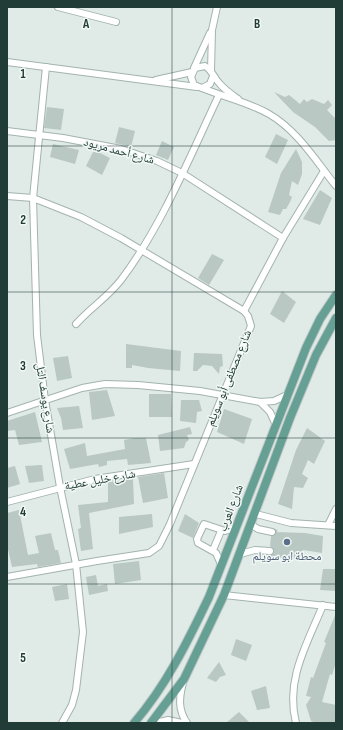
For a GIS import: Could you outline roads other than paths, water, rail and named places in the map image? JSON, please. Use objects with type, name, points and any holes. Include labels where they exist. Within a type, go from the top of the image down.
[{"type":"main road","name":"شارع العرب","points":[[134,723],[152,700],[180,655],[206,603],[313,331],[336,295]]},
{"type":"main road","name":"شارع العرب","points":[[151,723],[184,679],[224,595],[252,525],[290,418],[311,369],[336,318]]},
{"type":"main road","points":[[180,655],[193,662]]},
{"type":"street","points":[[58,7],[116,22]]},
{"type":"street","points":[[200,87],[210,84],[212,74],[212,30],[217,7]]},
{"type":"street","points":[[200,87],[191,80],[192,71],[212,30]]},
{"type":"street","points":[[7,62],[200,87],[242,102],[269,114],[283,124],[298,138],[336,186]]},
{"type":"street","points":[[152,80],[192,71],[202,66],[212,74],[222,86],[242,102]]},
{"type":"street","name":"شارع يوسف التل","points":[[46,67],[33,198],[37,335],[45,400],[60,487],[76,564],[83,622],[83,645],[76,690],[72,705],[62,723]]},
{"type":"street","points":[[76,324],[84,314],[111,292],[142,250],[182,173],[219,95]]},
{"type":"street","name":"شارع أحمد مريود","points":[[7,131],[39,134],[121,150],[157,161],[182,173],[283,238]]},
{"type":"street","points":[[244,312],[283,238],[324,171]]},
{"type":"street","name":"شارع مصطفى أبو سويلم","points":[[7,196],[33,198],[82,217],[142,250],[244,312],[250,321],[250,332],[170,524],[156,549],[144,554],[76,564],[7,577]]},
{"type":"street","points":[[7,413],[82,388],[117,384],[223,394],[260,402],[274,401],[287,395]]},
{"type":"street","points":[[260,402],[270,412],[276,425]]},
{"type":"street","name":"شارع خليل عطية","points":[[7,502],[95,479],[194,464]]},
{"type":"street","points":[[328,525],[336,509]]},
{"type":"street","points":[[256,514],[291,523],[336,526]]},
{"type":"street","points":[[221,564],[219,556],[213,550],[197,542],[202,526],[206,524],[222,531],[229,531],[236,527]]},
{"type":"street","points":[[252,525],[258,529],[272,532]]},
{"type":"street","points":[[213,550],[222,531]]},
{"type":"street","points":[[240,554],[255,550],[270,551]]},
{"type":"street","points":[[224,595],[336,607]]},
{"type":"street","points":[[296,723],[292,704],[294,678],[323,605]]},
{"type":"street","points":[[184,679],[180,702],[182,714],[187,723]]},
{"type":"street","points":[[156,723],[168,720],[182,723]]},
{"type":"tunnel","points":[[270,551],[275,552],[278,549],[280,537],[278,533],[272,532]]},
{"type":"place","name":"محطة ابو سويلم","points":[[287,542]]}]
